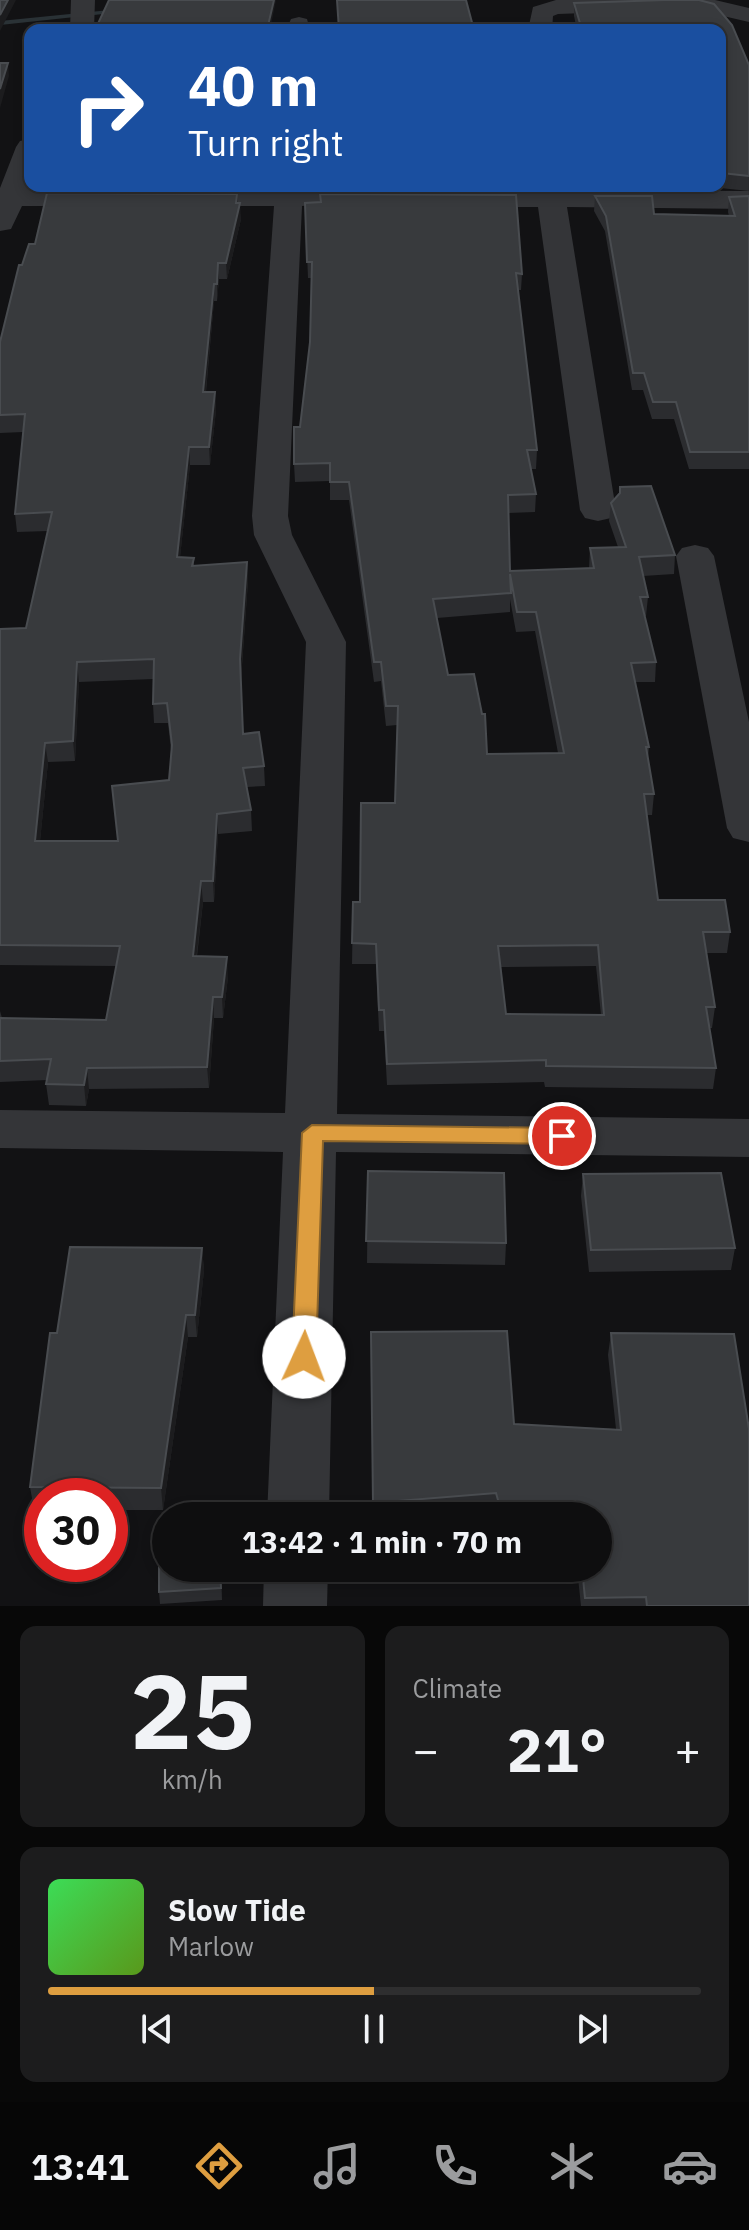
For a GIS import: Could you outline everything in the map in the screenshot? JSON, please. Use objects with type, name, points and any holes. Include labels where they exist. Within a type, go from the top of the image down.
[{"type":"street","points":[[82,24],[83,0]]},
{"type":"street","points":[[540,24],[541,12],[556,7],[693,2],[749,15]]},
{"type":"street","points":[[0,227],[5,197],[24,159]]},
{"type":"street","points":[[5,197],[141,197],[264,192]]},
{"type":"street","points":[[289,192],[270,516],[273,535],[326,642],[299,1502]]},
{"type":"street","points":[[300,192],[352,197]]},
{"type":"street","points":[[549,193],[598,510]]},
{"type":"street","points":[[431,198],[549,193],[749,200]]},
{"type":"street","points":[[695,556],[749,828]]},
{"type":"street","points":[[0,1129],[749,1138]]},
{"type":"street","points":[[295,1606],[296,1582]]},
{"type":"building","points":[[0,0],[8,0],[0,15]]},
{"type":"building","points":[[109,0],[274,0],[268,24],[98,24]]},
{"type":"building","points":[[337,0],[466,0],[472,24],[339,24]]},
{"type":"building","points":[[699,0],[714,4],[732,25],[749,65],[749,176],[726,173],[726,24],[580,24],[574,3]]},
{"type":"building","points":[[0,63],[8,63],[0,89]]},
{"type":"building","points":[[47,193],[237,194],[236,203],[240,203],[226,263],[218,263],[217,284],[214,284],[203,392],[215,392],[209,447],[189,447],[177,557],[194,558],[192,566],[247,562],[240,659],[243,734],[259,732],[264,766],[243,768],[251,810],[217,814],[213,881],[201,881],[193,956],[227,957],[222,997],[213,997],[207,1067],[87,1068],[84,1085],[46,1084],[51,1059],[0,1061],[0,1018],[106,1020],[120,946],[0,945],[0,629],[26,628],[52,512],[15,514],[25,414],[0,415],[0,342],[19,265],[22,265],[29,244],[35,244]],"holes":[[[154,659],[153,704],[167,703],[172,745],[169,780],[112,786],[118,841],[35,841],[45,743],[73,741],[77,662]]]},
{"type":"building","points":[[320,194],[516,195],[522,274],[516,273],[537,450],[527,450],[536,494],[508,495],[510,571],[594,568],[590,548],[626,547],[611,503],[620,493],[620,487],[651,486],[675,555],[639,557],[648,597],[640,597],[656,662],[631,663],[649,747],[646,747],[654,794],[644,794],[658,900],[725,900],[730,932],[703,932],[715,1007],[706,1007],[716,1068],[546,1066],[546,1060],[387,1064],[384,1010],[379,1010],[376,944],[352,943],[353,902],[360,902],[361,803],[395,803],[398,706],[386,706],[381,662],[374,662],[349,482],[330,482],[330,463],[294,464],[294,427],[300,427],[310,342],[312,262],[307,262],[305,203],[321,202]],"holes":[[[510,574],[517,612],[536,612],[564,753],[487,754],[485,714],[482,714],[474,674],[448,675],[433,599],[511,593]],[[598,945],[604,1015],[506,1014],[498,946]]]},
{"type":"building","points":[[595,196],[652,196],[654,214],[735,216],[729,197],[749,196],[749,452],[690,452],[676,402],[653,402],[644,373],[633,373],[606,216]]},
{"type":"building","points":[[368,1171],[504,1173],[506,1243],[366,1241]]},
{"type":"building","points":[[721,1173],[735,1248],[591,1250],[583,1174]]},
{"type":"building","points":[[70,1247],[202,1248],[195,1315],[186,1315],[161,1488],[128,1488],[128,1478],[31,1478],[50,1333],[57,1333]]},
{"type":"building","points":[[507,1331],[514,1424],[621,1430],[611,1333],[734,1334],[749,1429],[749,1606],[647,1606],[646,1597],[585,1598],[583,1582],[612,1582],[612,1502],[499,1502],[496,1493],[373,1502],[371,1332]]},
{"type":"building","points":[[159,1582],[221,1582],[221,1588],[159,1592]]},
{"type":"waterway","points":[[0,23],[120,11]]},
{"type":"route","points":[[304,1357],[312,1133],[562,1136]]}]
